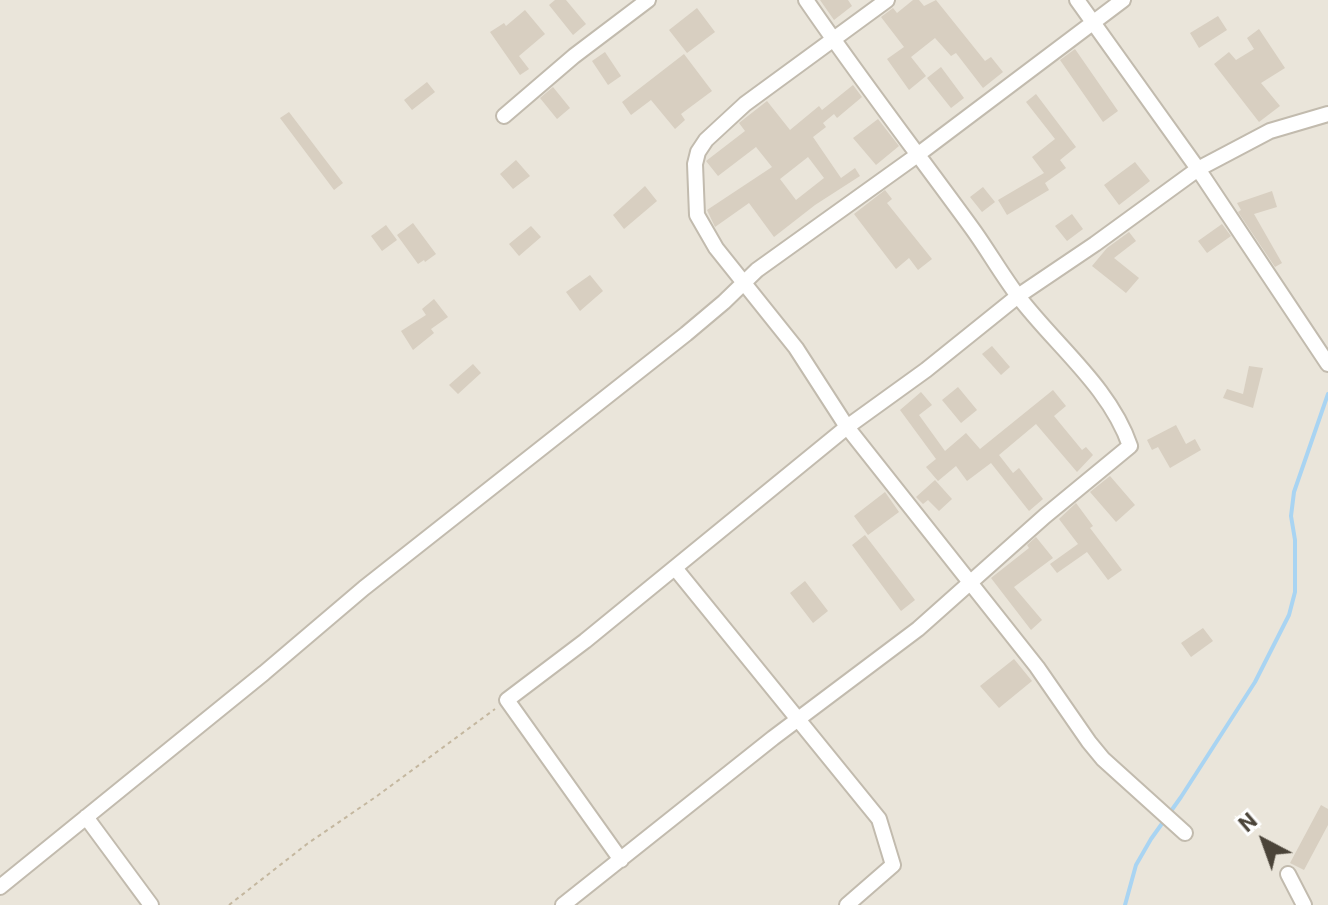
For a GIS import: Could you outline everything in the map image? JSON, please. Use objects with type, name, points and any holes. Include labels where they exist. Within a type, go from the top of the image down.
[{"type":"street","points":[[504,116],[574,56],[648,0]]},
{"type":"street","points":[[563,905],[918,629],[1045,516],[1130,446],[1123,425],[1105,399],[1018,296],[806,0]]},
{"type":"street","points":[[887,0],[719,126],[698,152],[694,177],[697,215],[716,248],[778,322],[847,427],[1064,703],[1103,759],[1185,833]]},
{"type":"street","points":[[1077,0],[1198,169],[1328,364]]},
{"type":"street","points":[[0,887],[364,588],[686,334],[757,270],[916,156],[1123,0]]},
{"type":"street","points":[[621,860],[507,700],[847,427],[926,370],[1018,296],[1198,169],[1270,131],[1328,114]]},
{"type":"street","points":[[675,568],[879,819],[893,865],[847,905]]},
{"type":"street","points":[[86,817],[151,905]]},
{"type":"street","points":[[1288,874],[1304,905]]},
{"type":"path","points":[[229,905],[307,844],[507,700]]},
{"type":"shaded area","points":[[0,0],[1328,0],[1328,905],[0,905]]},
{"type":"building","points":[[555,0],[566,0],[586,24],[573,35],[549,5]]},
{"type":"building","points":[[820,0],[848,0],[852,6],[834,20]]},
{"type":"building","points":[[913,0],[919,0],[924,6],[936,0],[985,61],[991,57],[1003,72],[983,88],[956,53],[951,56],[935,38],[911,57],[926,76],[909,90],[887,59],[904,47],[881,17],[893,8],[897,13]]},
{"type":"building","points":[[697,8],[715,32],[687,53],[669,30]]},
{"type":"building","points":[[525,10],[545,34],[519,56],[529,69],[520,75],[490,32],[504,23],[506,26]]},
{"type":"building","points":[[1218,16],[1227,30],[1199,48],[1190,33]]},
{"type":"building","points":[[1259,29],[1285,68],[1261,83],[1280,106],[1259,122],[1214,64],[1229,52],[1236,60],[1254,49],[1247,38]]},
{"type":"building","points":[[1075,49],[1118,111],[1103,122],[1060,60]]},
{"type":"building","points":[[605,52],[621,76],[608,85],[592,61]]},
{"type":"building","points":[[684,54],[712,91],[681,114],[685,120],[675,129],[651,100],[631,115],[622,102]]},
{"type":"building","points":[[941,67],[964,98],[951,108],[927,78]]},
{"type":"building","points":[[427,82],[435,92],[412,110],[404,100]]},
{"type":"building","points":[[853,85],[862,97],[837,118],[834,114],[823,123],[826,127],[813,137],[841,178],[855,168],[860,176],[774,237],[749,203],[715,227],[707,210],[772,167],[756,147],[718,176],[706,161],[745,131],[739,123],[767,101],[790,130],[819,106],[822,110]],"holes":[[[808,157],[824,178],[796,200],[780,179]]]},
{"type":"building","points":[[553,87],[570,108],[557,119],[540,98]]},
{"type":"building","points":[[1036,94],[1076,147],[1060,160],[1066,168],[1045,183],[1049,190],[1007,215],[998,200],[1044,173],[1032,157],[1055,139],[1026,102]]},
{"type":"building","points":[[289,112],[343,183],[334,190],[280,118]]},
{"type":"building","points":[[878,119],[899,146],[876,165],[853,138]]},
{"type":"building","points":[[516,160],[530,176],[513,189],[500,174]]},
{"type":"building","points":[[1135,162],[1150,181],[1119,205],[1104,185]]},
{"type":"building","points":[[645,186],[657,201],[624,229],[613,215]]},
{"type":"building","points":[[983,187],[995,202],[982,212],[970,197]]},
{"type":"building","points":[[885,190],[892,199],[887,203],[932,259],[918,270],[909,258],[896,269],[854,214]]},
{"type":"building","points":[[1272,191],[1277,207],[1254,214],[1282,263],[1275,267],[1238,212],[1241,210],[1237,203]]},
{"type":"building","points":[[1072,214],[1083,229],[1067,241],[1055,226]]},
{"type":"building","points":[[413,223],[436,254],[418,264],[397,235]]},
{"type":"building","points":[[1222,224],[1231,236],[1207,253],[1198,241]]},
{"type":"building","points":[[386,225],[397,240],[382,251],[371,236]]},
{"type":"building","points":[[531,226],[541,237],[519,256],[509,244]]},
{"type":"building","points":[[1129,232],[1136,241],[1114,258],[1139,278],[1126,293],[1092,266],[1107,248]]},
{"type":"building","points":[[590,275],[603,291],[580,311],[566,292]]},
{"type":"building","points":[[434,299],[448,317],[431,329],[434,333],[413,350],[401,331],[426,315],[422,309]]},
{"type":"building","points":[[992,346],[1010,367],[1001,375],[982,354]]},
{"type":"building","points":[[473,364],[481,373],[458,394],[449,385]]},
{"type":"building","points":[[1249,366],[1263,368],[1253,408],[1223,398],[1227,389],[1243,394]]},
{"type":"building","points":[[958,387],[977,410],[961,423],[942,400]]},
{"type":"building","points":[[1053,390],[1066,406],[1054,416],[1082,450],[1086,447],[1093,455],[1077,472],[1036,424],[999,455],[1013,473],[1019,468],[1043,499],[1029,511],[991,463],[967,481],[956,466],[938,481],[926,467],[936,459],[900,410],[921,392],[932,405],[919,415],[945,451],[966,433],[980,449]]},
{"type":"building","points":[[1176,425],[1186,444],[1195,439],[1201,450],[1170,468],[1158,447],[1152,450],[1147,440]]},
{"type":"building","points":[[1110,476],[1135,505],[1116,522],[1090,492]]},
{"type":"building","points":[[935,480],[952,499],[939,511],[928,500],[923,504],[916,497]]},
{"type":"building","points":[[885,492],[899,512],[868,535],[854,516]]},
{"type":"building","points":[[1076,503],[1093,526],[1090,528],[1122,570],[1108,580],[1087,552],[1057,573],[1050,564],[1078,544],[1059,519]]},
{"type":"building","points":[[865,535],[915,600],[901,611],[852,545]]},
{"type":"building","points":[[1036,537],[1053,558],[1014,587],[1042,620],[1031,630],[991,578],[1029,548],[1027,545]]},
{"type":"building","points":[[805,581],[828,611],[813,623],[790,593]]},
{"type":"building","points":[[1203,628],[1213,641],[1191,657],[1181,643]]},
{"type":"building","points":[[1014,659],[1032,681],[999,708],[980,686]]},
{"type":"building","points":[[1321,805],[1328,809],[1328,825],[1304,870],[1290,863]]},
{"type":"waterway","points":[[1125,905],[1136,865],[1255,682],[1289,615],[1295,592],[1295,540],[1291,516],[1294,492],[1328,394]]}]
